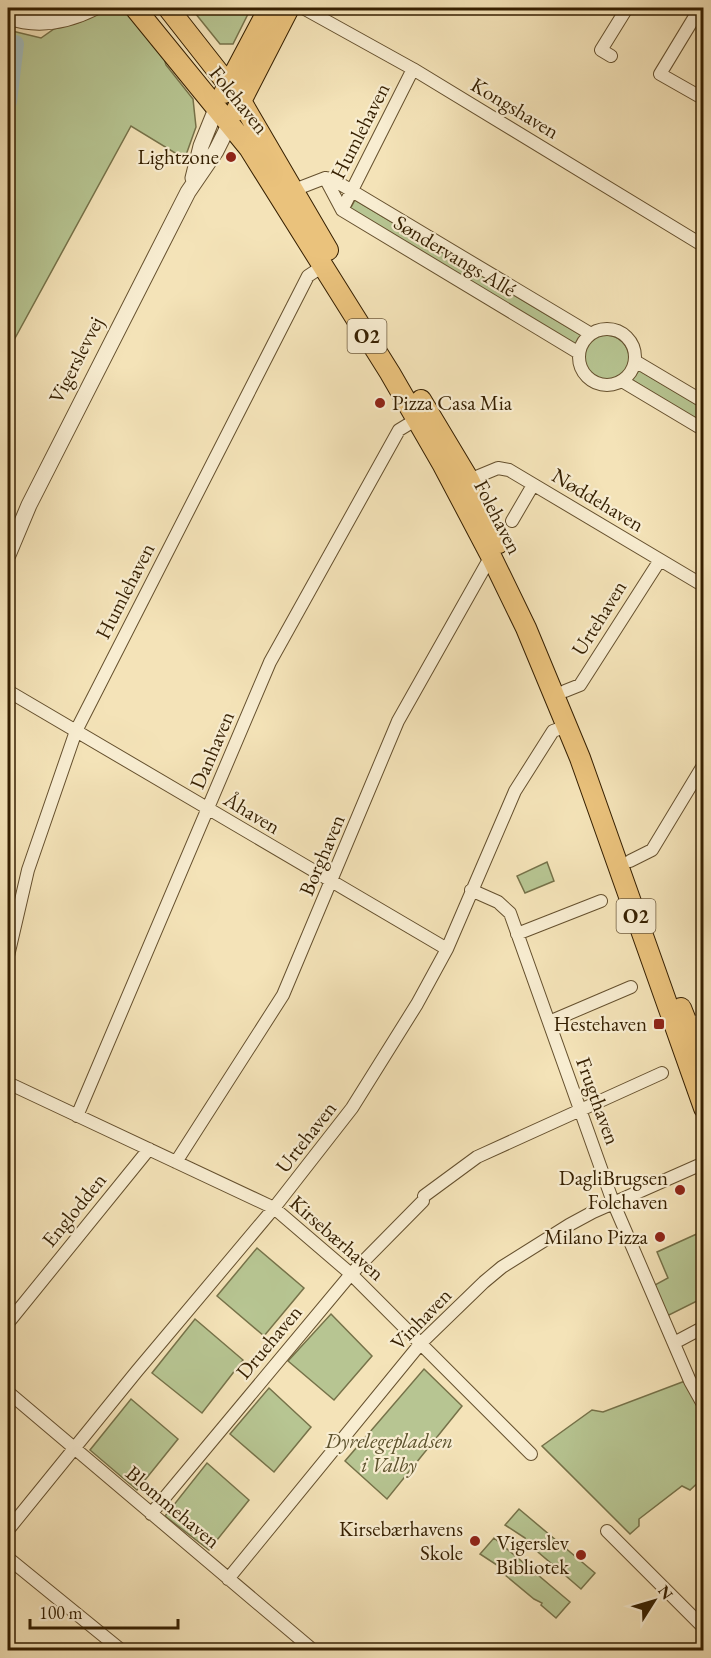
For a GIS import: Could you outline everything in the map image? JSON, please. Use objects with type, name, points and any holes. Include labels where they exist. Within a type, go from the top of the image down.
[{"type":"main road","name":"Folehaven","points":[[135,8],[249,148],[417,419],[491,556],[526,628],[596,801],[704,1108]]},
{"type":"main road","name":"Folehaven","points":[[168,8],[241,101],[333,260],[469,480],[565,691],[695,1022],[704,1066]]},
{"type":"main road","name":"Vigerslevvej","points":[[216,109],[269,8]]},
{"type":"main road","name":"Vigerslevvej","points":[[229,125],[289,8]]},
{"type":"street","points":[[42,22],[74,8]]},
{"type":"street","points":[[8,17],[29,22],[57,22],[94,8]]},
{"type":"street","name":"Kongshaven","points":[[303,8],[413,69],[704,246]]},
{"type":"street","points":[[611,57],[601,50],[627,8]]},
{"type":"street","points":[[700,8],[660,74],[704,99]]},
{"type":"street","name":"Humlehaven","points":[[342,210],[413,69]]},
{"type":"street","name":"Vigerslevvej","points":[[190,189],[201,146],[216,109]]},
{"type":"street","name":"Vigerslevvej","points":[[8,555],[29,505],[190,189],[216,151],[229,125]]},
{"type":"street","points":[[294,190],[325,178],[342,210]]},
{"type":"street","name":"Søndervangs Allé","points":[[325,178],[332,179],[591,334]]},
{"type":"street","name":"Søndervangs Allé","points":[[342,210],[579,353]]},
{"type":"street","name":"Humlehaven","points":[[8,956],[28,870],[76,731],[308,276],[323,266]]},
{"type":"street","points":[[610,329],[620,332],[632,344],[634,361],[628,376],[607,386],[592,382],[583,372],[579,353],[583,342],[591,334],[610,329]]},
{"type":"street","points":[[634,361],[704,402]]},
{"type":"street","points":[[621,381],[704,430]]},
{"type":"street","name":"Danhaven","points":[[77,1116],[270,662],[399,430],[417,419]]},
{"type":"street","name":"Nøddehaven","points":[[469,480],[498,468],[508,469],[704,586]]},
{"type":"street","points":[[512,521],[533,485]]},
{"type":"street","name":"Borghaven","points":[[176,1162],[283,995],[398,721],[491,556]]},
{"type":"street","name":"Urtehaven","points":[[565,691],[580,685],[660,560]]},
{"type":"street","name":"Åhaven","points":[[8,691],[447,949]]},
{"type":"street","name":"Urtehaven","points":[[8,1530],[137,1371],[274,1208],[352,1108],[417,1004],[447,949],[515,791],[553,731],[567,726]]},
{"type":"street","points":[[630,861],[652,850],[704,764]]},
{"type":"street","name":"Frugthaven","points":[[471,890],[505,907],[510,914],[613,1202],[704,1406]]},
{"type":"street","points":[[517,934],[601,901]]},
{"type":"street","points":[[549,1022],[631,987]]},
{"type":"street","name":"Druehaven","points":[[151,1514],[351,1274],[423,1199],[477,1157],[662,1072]]},
{"type":"street","name":"Kirsebærhaven","points":[[8,1083],[274,1208],[351,1274],[531,1454]]},
{"type":"street","name":"Englodden","points":[[8,1323],[149,1149]]},
{"type":"street","name":"Vinhaven","points":[[228,1579],[421,1343],[502,1267],[569,1225],[613,1202],[704,1163]]},
{"type":"street","points":[[674,1343],[704,1327]]},
{"type":"street","name":"Blommehaven","points":[[8,1392],[313,1650]]},
{"type":"street","points":[[607,1531],[704,1628]]},
{"type":"street","points":[[8,1558],[121,1650]]},
{"type":"green space","points":[[109,8],[128,8],[162,51],[166,65],[193,99],[196,127],[186,155],[180,156],[131,126],[8,351],[8,30],[41,38],[54,29],[80,22]]},
{"type":"green space","points":[[191,8],[251,8],[233,44],[220,44]]},
{"type":"green space","points":[[355,200],[581,335],[575,347],[349,211]]},
{"type":"green space","points":[[606,335],[622,342],[629,358],[622,374],[606,381],[590,374],[583,358],[590,342]]},
{"type":"green space","points":[[639,370],[703,408],[703,424],[632,380]]},
{"type":"green space","points":[[547,862],[554,881],[525,893],[517,876]]},
{"type":"green space","points":[[701,1232],[704,1237],[703,1298],[667,1316],[653,1286],[668,1278],[657,1252]]},
{"type":"green space","points":[[257,1248],[304,1288],[264,1336],[217,1296]]},
{"type":"green space","points":[[331,1314],[372,1356],[334,1400],[288,1361]]},
{"type":"green space","points":[[195,1319],[243,1360],[202,1413],[152,1373]]},
{"type":"green space","name":"Dyrelegepladsen i Valby","points":[[424,1369],[462,1406],[387,1499],[345,1461]]},
{"type":"green space","points":[[685,1381],[703,1418],[703,1478],[690,1490],[682,1486],[639,1519],[639,1526],[630,1534],[542,1446],[592,1410],[603,1412]]},
{"type":"green space","points":[[269,1388],[311,1427],[274,1472],[230,1434]]},
{"type":"green space","points":[[131,1399],[178,1439],[137,1490],[90,1450]]},
{"type":"green space","points":[[207,1463],[249,1500],[209,1550],[165,1516]]},
{"type":"green space","points":[[519,1509],[595,1573],[581,1589],[566,1576],[567,1573],[559,1570],[525,1541],[525,1538],[505,1525]]},
{"type":"green space","points":[[494,1538],[570,1602],[556,1618],[541,1605],[542,1603],[499,1570],[500,1567],[480,1554]]},
{"type":"waterway","points":[[8,102],[15,44]]},
{"type":"place","name":"Lightzone","points":[[231,157]]},
{"type":"place","name":"Pizza Casa Mia","points":[[380,403]]},
{"type":"place","name":"Hestehaven","points":[[659,1024]]},
{"type":"place","name":"DagliBrugsen Folehaven","points":[[680,1190]]},
{"type":"place","name":"Milano Pizza","points":[[660,1237]]},
{"type":"place","name":"Kirsebærhavens Skole","points":[[475,1541]]},
{"type":"place","name":"Vigerslev Bibliotek","points":[[581,1555]]}]
